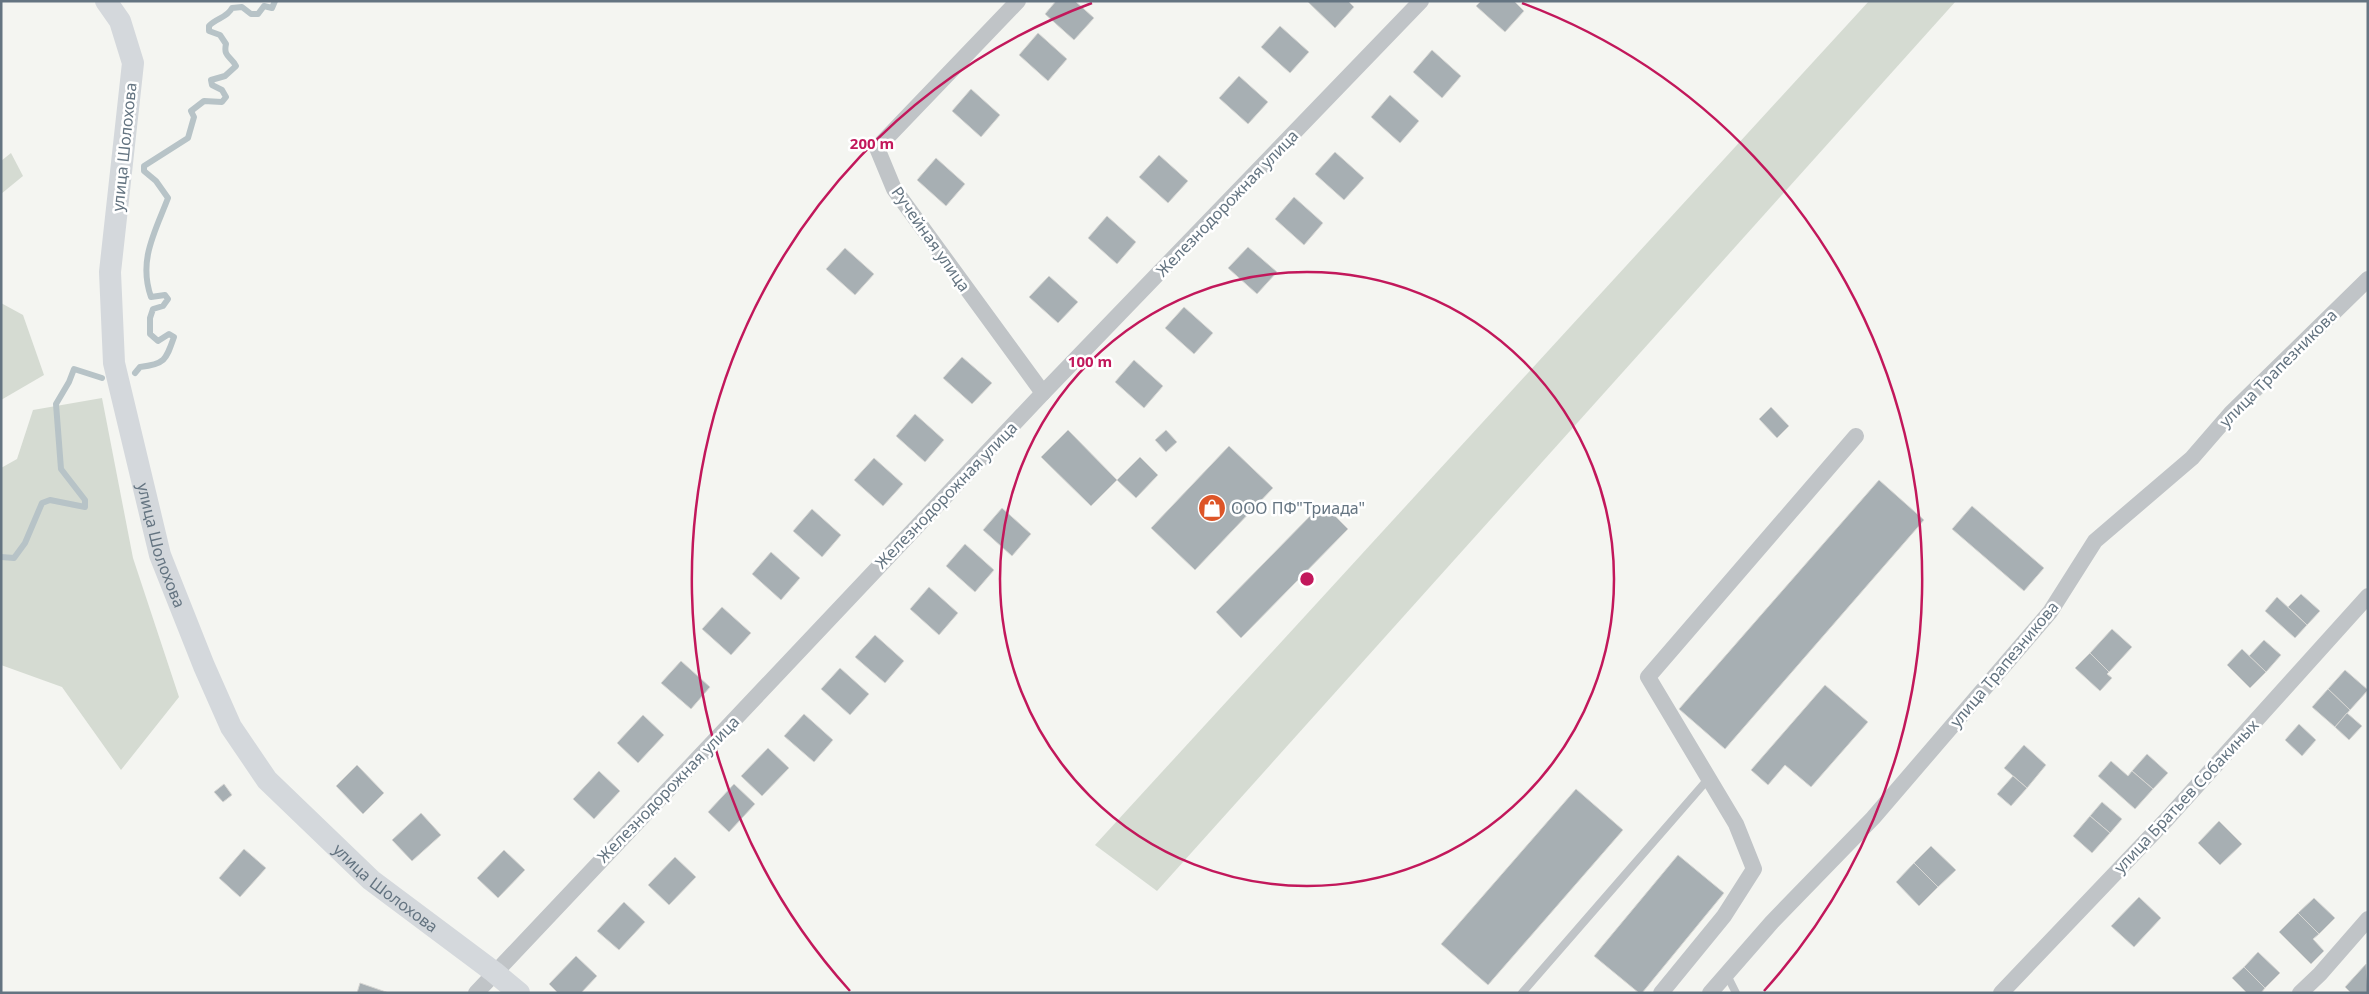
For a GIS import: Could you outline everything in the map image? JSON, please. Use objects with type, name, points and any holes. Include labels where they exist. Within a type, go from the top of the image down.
[{"type":"street","name":"улица Шолохова","points":[[106,1],[120,21],[133,63],[110,272],[114,363],[160,555],[200,658],[231,727],[267,780],[371,880],[494,972],[519,993]]},
{"type":"street","name":"Ручейная улица","points":[[1018,1],[877,148],[894,189],[1043,393]]},
{"type":"street","name":"Железнодорожная улица","points":[[476,993],[1043,393],[1422,1]]},
{"type":"street","name":"улица Трапезникова","points":[[1710,993],[1772,922],[1873,818],[2050,612],[2096,541],[2192,458],[2231,413],[2368,279]]},
{"type":"street","points":[[1662,993],[1724,916],[1754,869],[1736,824],[1648,676],[1856,436]]},
{"type":"street","name":"улица Братьев Собакиных","points":[[2001,993],[2168,819],[2368,596]]},
{"type":"street","points":[[2300,993],[2320,974],[2368,919]]},
{"type":"lane","points":[[1522,993],[1709,778]]},
{"type":"lane","points":[[1726,974],[1736,993]]},
{"type":"shaded area","points":[[1869,1],[1956,1],[1157,891],[1095,845]]},
{"type":"shaded area","points":[[11,153],[23,176],[1,194],[1,161]]},
{"type":"shaded area","points":[[1,303],[23,315],[44,375],[1,400]]},
{"type":"shaded area","points":[[102,398],[133,558],[179,697],[121,770],[62,687],[1,665],[1,468],[17,459],[33,410]]},
{"type":"building","points":[[1056,1],[1075,1],[1094,18],[1074,40],[1045,14]]},
{"type":"building","points":[[1307,1],[1348,1],[1354,7],[1335,28]]},
{"type":"building","points":[[1481,1],[1514,1],[1524,11],[1505,32],[1476,6]]},
{"type":"building","points":[[1280,26],[1309,52],[1290,73],[1261,47]]},
{"type":"building","points":[[1038,33],[1067,59],[1048,81],[1019,55]]},
{"type":"building","points":[[1432,50],[1461,76],[1442,98],[1413,72]]},
{"type":"building","points":[[1239,76],[1268,102],[1248,124],[1219,98]]},
{"type":"building","points":[[971,89],[1000,115],[981,137],[952,111]]},
{"type":"building","points":[[1390,95],[1419,121],[1400,143],[1371,117]]},
{"type":"building","points":[[1335,152],[1364,178],[1344,200],[1315,174]]},
{"type":"building","points":[[1159,155],[1188,181],[1168,203],[1139,177]]},
{"type":"building","points":[[936,158],[965,184],[946,206],[917,180]]},
{"type":"building","points":[[1294,197],[1323,223],[1304,245],[1275,219]]},
{"type":"building","points":[[1107,216],[1136,242],[1117,264],[1088,238]]},
{"type":"building","points":[[1248,247],[1277,272],[1257,294],[1228,268]]},
{"type":"building","points":[[845,248],[874,274],[855,295],[826,269]]},
{"type":"building","points":[[1049,276],[1078,302],[1058,323],[1029,297]]},
{"type":"building","points":[[1184,307],[1213,333],[1194,354],[1165,328]]},
{"type":"building","points":[[962,357],[992,383],[972,404],[943,378]]},
{"type":"building","points":[[1134,360],[1163,386],[1144,408],[1115,382]]},
{"type":"building","points":[[1771,407],[1789,426],[1777,438],[1759,419]]},
{"type":"building","points":[[915,414],[944,440],[925,462],[896,436]]},
{"type":"building","points":[[1068,430],[1117,480],[1091,506],[1041,457]]},
{"type":"building","points":[[1166,430],[1177,442],[1166,452],[1155,440]]},
{"type":"building","points":[[1229,446],[1273,488],[1195,570],[1151,528]]},
{"type":"building","points":[[1140,457],[1158,475],[1136,498],[1117,480]]},
{"type":"building","points":[[874,458],[903,484],[883,506],[854,480]]},
{"type":"building","points":[[1879,480],[1924,520],[1725,749],[1679,709]]},
{"type":"building","points":[[1972,506],[2044,568],[2024,591],[1952,529]]},
{"type":"building","points":[[1326,507],[1348,529],[1241,638],[1216,612],[1314,512],[1318,515]]},
{"type":"building","points":[[1002,508],[1031,534],[1012,556],[983,530]]},
{"type":"building","points":[[812,509],[841,535],[822,557],[793,531]]},
{"type":"building","points":[[965,544],[994,570],[975,592],[946,566]]},
{"type":"building","points":[[771,552],[800,578],[781,600],[752,574]]},
{"type":"building","points":[[929,587],[958,613],[939,635],[910,609]]},
{"type":"building","points":[[2301,594],[2320,611],[2307,625],[2288,607]]},
{"type":"building","points":[[2277,597],[2307,625],[2295,638],[2265,611]]},
{"type":"building","points":[[722,607],[751,633],[731,655],[702,629]]},
{"type":"building","points":[[2112,629],[2132,647],[2109,672],[2090,653]]},
{"type":"building","points":[[875,635],[904,661],[885,683],[855,657]]},
{"type":"building","points":[[2264,640],[2281,655],[2266,672],[2249,656]]},
{"type":"building","points":[[2242,649],[2266,672],[2250,688],[2227,665]]},
{"type":"building","points":[[2090,653],[2109,672],[2107,674],[2112,678],[2100,691],[2075,668]]},
{"type":"building","points":[[681,661],[710,687],[691,709],[661,683]]},
{"type":"building","points":[[840,668],[869,694],[850,715],[821,689]]},
{"type":"building","points":[[2345,670],[2368,690],[2350,710],[2328,689]]},
{"type":"building","points":[[1825,685],[1868,722],[1811,787],[1785,765],[1768,785],[1751,770]]},
{"type":"building","points":[[2328,689],[2350,710],[2335,727],[2312,707]]},
{"type":"building","points":[[2347,713],[2362,726],[2349,740],[2335,727]]},
{"type":"building","points":[[804,714],[833,740],[814,762],[784,736]]},
{"type":"building","points":[[643,715],[664,735],[638,763],[617,743]]},
{"type":"building","points":[[2299,724],[2316,740],[2302,756],[2285,740]]},
{"type":"building","points":[[2024,745],[2046,765],[2027,788],[2004,768]]},
{"type":"building","points":[[768,748],[789,768],[762,796],[741,776]]},
{"type":"building","points":[[2147,754],[2168,773],[2153,789],[2132,771]]},
{"type":"building","points":[[2111,761],[2128,776],[2132,771],[2153,789],[2135,809],[2098,776]]},
{"type":"building","points":[[357,765],[384,793],[363,814],[336,786]]},
{"type":"building","points":[[599,771],[620,791],[594,819],[573,799]]},
{"type":"building","points":[[2013,776],[2027,788],[2011,806],[1997,794]]},
{"type":"building","points":[[224,784],[232,795],[223,802],[214,792]]},
{"type":"building","points":[[734,784],[755,804],[729,832],[708,812]]},
{"type":"building","points":[[1576,789],[1623,830],[1488,985],[1441,944]]},
{"type":"building","points":[[2102,802],[2122,819],[2110,833],[2090,816]]},
{"type":"building","points":[[421,813],[441,835],[412,861],[392,840]]},
{"type":"building","points":[[2090,816],[2110,833],[2092,853],[2073,836]]},
{"type":"building","points":[[2219,821],[2242,844],[2220,865],[2198,843]]},
{"type":"building","points":[[1931,846],[1956,870],[1938,887],[1914,863]]},
{"type":"building","points":[[244,849],[266,868],[240,897],[219,878]]},
{"type":"building","points":[[504,850],[525,870],[498,898],[477,878]]},
{"type":"building","points":[[1678,855],[1724,893],[1642,993],[1639,993],[1594,956]]},
{"type":"building","points":[[675,857],[696,877],[669,905],[648,885]]},
{"type":"building","points":[[1914,863],[1938,887],[1919,906],[1896,882]]},
{"type":"building","points":[[2139,897],[2161,918],[2134,947],[2111,926]]},
{"type":"building","points":[[2314,898],[2335,918],[2319,934],[2298,913]]},
{"type":"building","points":[[624,902],[645,922],[619,950],[597,931]]},
{"type":"building","points":[[2298,913],[2319,934],[2313,939],[2324,951],[2311,964],[2279,932]]},
{"type":"building","points":[[2258,952],[2280,973],[2265,988],[2244,967]]},
{"type":"building","points":[[576,956],[597,976],[581,993],[558,993],[549,984]]},
{"type":"building","points":[[2366,964],[2368,993],[2351,993],[2345,987]]},
{"type":"building","points":[[2244,967],[2265,988],[2261,993],[2247,993],[2232,978]]},
{"type":"building","points":[[360,983],[389,993],[357,993]]},
{"type":"waterway","points":[[135,373],[140,367],[160,362],[169,351],[174,337],[169,334],[158,341],[150,334],[150,318],[153,309],[163,306],[168,299],[165,295],[151,297],[146,271],[153,235],[168,198],[156,181],[144,171],[144,166],[188,138],[194,117],[191,111],[204,101],[222,102],[226,97],[222,90],[212,85],[211,80],[225,76],[236,66],[227,54],[226,44],[220,35],[209,31],[209,26],[227,14],[232,8],[242,7],[251,14],[258,14],[264,6],[272,8],[275,1]]},
{"type":"waterway","points":[[1,557],[14,558],[25,543],[42,503],[50,500],[85,507],[85,500],[61,469],[56,404],[74,369],[102,378]]},
{"type":"place","name":"ООО ПФ\"Триада\"","points":[[1212,508]]}]
